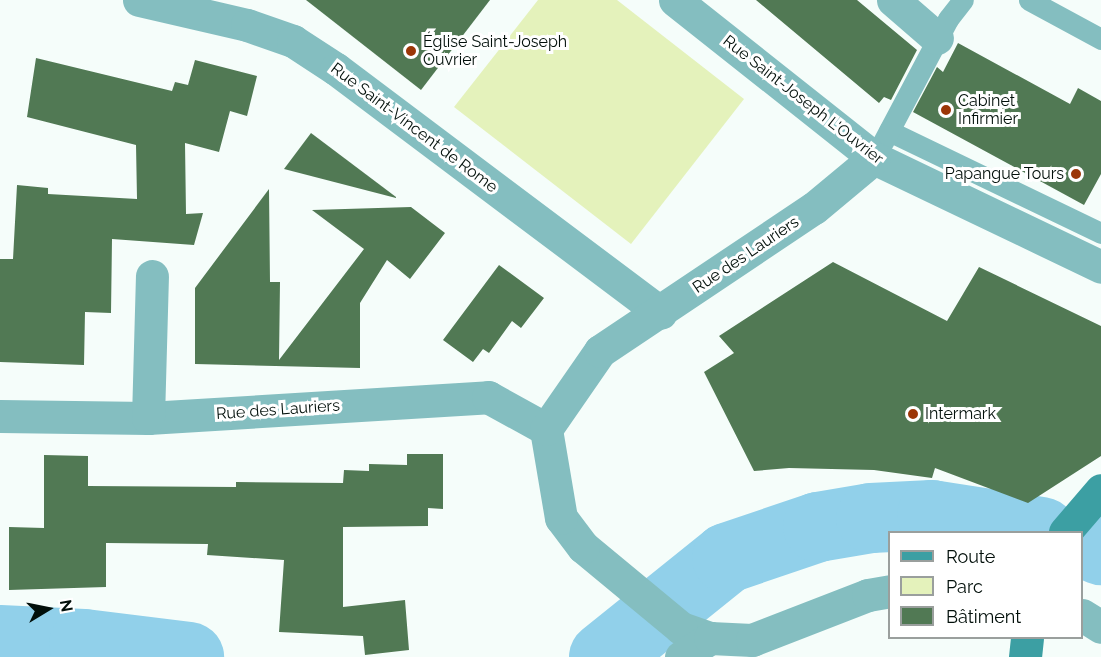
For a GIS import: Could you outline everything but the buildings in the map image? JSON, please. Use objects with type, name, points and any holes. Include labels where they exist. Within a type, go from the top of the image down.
[{"type":"main road","points":[[1066,531],[1094,497]]},
{"type":"main road","points":[[1025,657],[1028,639]]},
{"type":"street","name":"Rue Saint-Vincent de Rome","points":[[139,0],[247,25],[293,41],[336,69],[661,313]]},
{"type":"street","name":"Rue Saint-Joseph L'Ouvrier","points":[[675,0],[881,144],[1101,267]]},
{"type":"street","points":[[893,0],[937,38]]},
{"type":"street","name":"Rue des Lauriers","points":[[0,416],[148,418],[488,397],[546,429],[600,351],[661,313],[814,208],[881,144]]},
{"type":"street","points":[[148,418],[152,276]]},
{"type":"street","points":[[546,429],[561,518],[583,547],[691,641],[752,640],[868,595],[888,591]]},
{"type":"street","points":[[1083,616],[1101,627]]},
{"type":"lane","points":[[963,0],[937,38],[881,144],[1101,233]]},
{"type":"lane","points":[[1029,0],[1101,39]]},
{"type":"green space","points":[[538,0],[617,0],[744,99],[631,244],[454,107]]},
{"type":"waterway","points":[[604,657],[727,558],[818,527],[871,518],[932,515],[1036,531]]},
{"type":"waterway","points":[[1083,542],[1101,550]]},
{"type":"waterway","points":[[0,640],[84,644],[189,657]]},
{"type":"place","name":"Église Saint-Joseph Ouvrier","points":[[411,51]]},
{"type":"place","name":"Cabinet Infirmier","points":[[946,110]]},
{"type":"place","name":"Papangue Tours","points":[[1076,174]]},
{"type":"place","name":"Intermark","points":[[913,414]]}]
